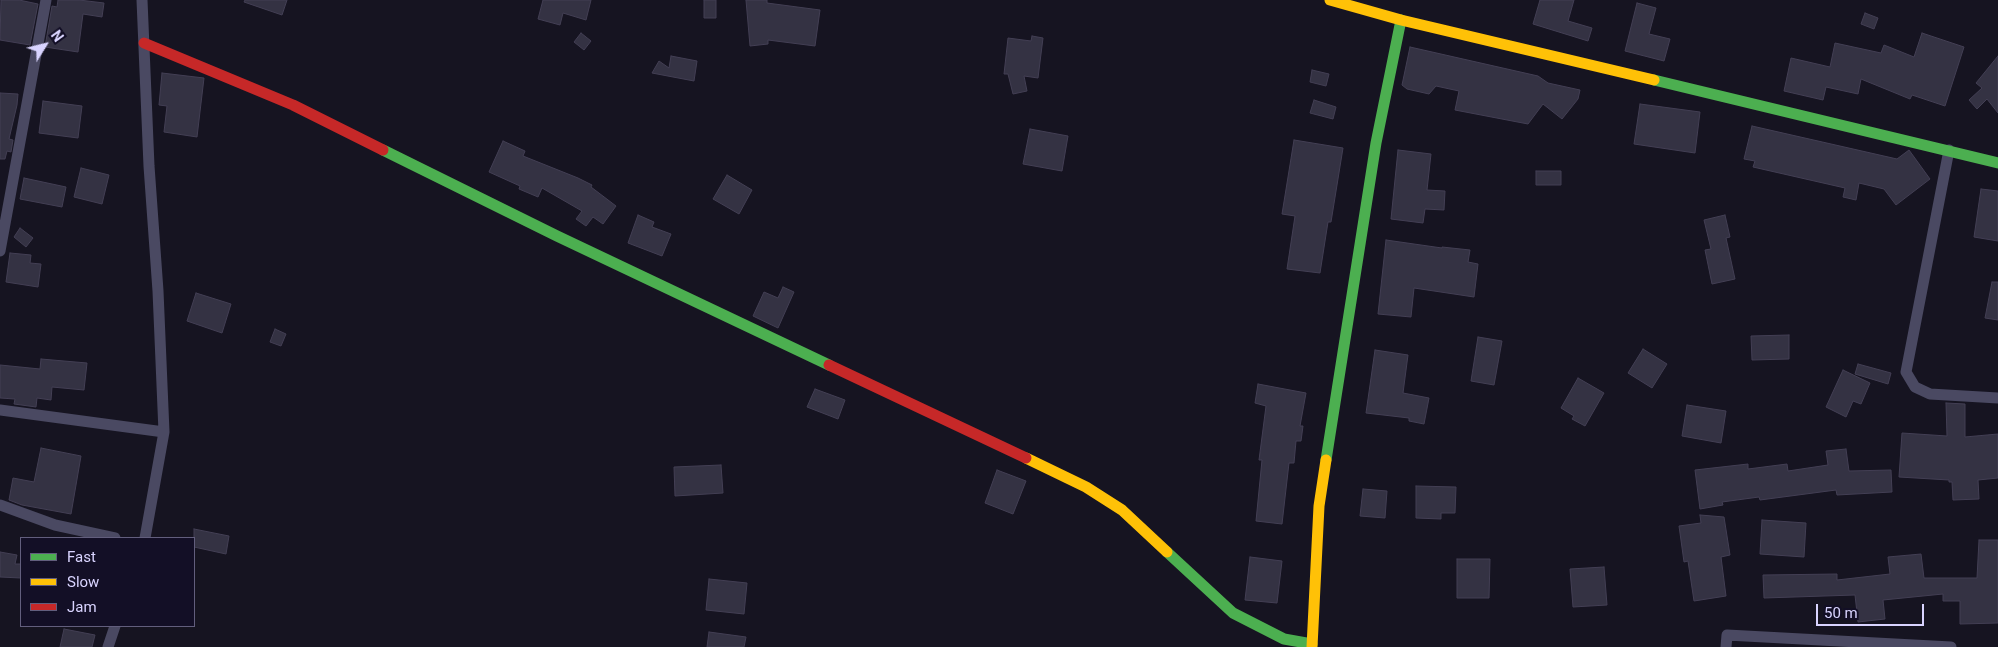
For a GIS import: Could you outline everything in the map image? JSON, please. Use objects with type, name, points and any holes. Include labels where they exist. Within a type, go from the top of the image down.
[{"type":"street","points":[[0,251],[46,0]]},
{"type":"street","points":[[142,0],[148,166],[158,291],[164,432],[145,537]]},
{"type":"street","points":[[1330,0],[1401,20],[1949,150],[1998,164]]},
{"type":"street","points":[[144,43],[294,105],[557,236],[1086,487],[1122,510],[1232,613],[1284,639],[1312,645],[1319,506],[1376,143],[1401,20]]},
{"type":"street","points":[[1949,150],[1906,372],[1915,387],[1930,394],[1998,398]]},
{"type":"street","points":[[0,410],[164,432]]},
{"type":"street","points":[[0,505],[55,525],[110,537]]},
{"type":"street","points":[[108,647],[115,627]]},
{"type":"street","points":[[1726,647],[1726,635],[1951,647]]},
{"type":"building","points":[[1,0],[19,0],[38,4],[30,45],[0,40]]},
{"type":"building","points":[[58,0],[104,3],[102,17],[83,14],[78,52],[45,47],[52,6],[57,7]]},
{"type":"building","points":[[245,0],[287,0],[282,15],[244,2]]},
{"type":"building","points":[[543,0],[591,0],[586,20],[563,13],[560,25],[538,19]]},
{"type":"building","points":[[704,0],[716,0],[716,18],[704,18]]},
{"type":"building","points":[[746,0],[767,0],[767,3],[820,10],[815,46],[768,40],[768,44],[750,46]]},
{"type":"building","points":[[1540,0],[1574,0],[1568,21],[1592,28],[1588,41],[1533,24]]},
{"type":"building","points":[[1637,3],[1656,8],[1649,34],[1670,39],[1664,61],[1625,51]]},
{"type":"building","points":[[1865,13],[1878,18],[1874,29],[1861,24]]},
{"type":"building","points":[[581,33],[591,41],[584,50],[574,42]]},
{"type":"building","points":[[1922,33],[1964,47],[1945,106],[1912,95],[1910,99],[1861,79],[1858,94],[1826,87],[1823,100],[1784,91],[1791,58],[1830,67],[1835,43],[1881,53],[1884,45],[1914,57]]},
{"type":"building","points":[[1032,36],[1043,38],[1038,78],[1024,76],[1027,91],[1013,94],[1008,74],[1004,74],[1008,38],[1031,41]]},
{"type":"building","points":[[1410,47],[1538,76],[1548,83],[1580,90],[1578,99],[1562,119],[1543,104],[1528,124],[1455,110],[1459,91],[1436,86],[1429,94],[1407,89],[1402,85]]},
{"type":"building","points":[[671,56],[697,61],[694,81],[652,73],[659,61],[669,68]]},
{"type":"building","points":[[1998,56],[1998,113],[1987,99],[1977,109],[1969,100],[1982,88],[1976,83]]},
{"type":"building","points":[[1312,70],[1329,74],[1326,86],[1310,82]]},
{"type":"building","points":[[162,73],[204,78],[197,137],[164,132],[167,106],[159,105]]},
{"type":"building","points":[[0,93],[18,94],[9,139],[13,140],[11,152],[7,151],[5,159],[0,159]]},
{"type":"building","points":[[1314,100],[1336,107],[1333,119],[1310,113]]},
{"type":"building","points":[[43,101],[82,106],[78,138],[39,133]]},
{"type":"building","points":[[1640,104],[1700,112],[1695,153],[1634,144]]},
{"type":"building","points":[[1752,126],[1897,159],[1909,150],[1930,179],[1896,205],[1884,189],[1859,183],[1856,200],[1843,197],[1845,188],[1753,167],[1755,161],[1744,159]]},
{"type":"building","points":[[1030,129],[1068,136],[1062,171],[1023,164]]},
{"type":"building","points":[[1294,140],[1343,148],[1331,222],[1328,222],[1320,273],[1287,269],[1295,216],[1282,214]]},
{"type":"building","points":[[503,141],[525,151],[523,156],[592,185],[591,187],[616,206],[603,224],[593,217],[586,226],[576,219],[582,211],[542,188],[538,197],[519,189],[520,186],[489,172]]},
{"type":"building","points":[[1398,150],[1431,154],[1427,190],[1445,191],[1444,210],[1425,209],[1423,223],[1391,219]]},
{"type":"building","points":[[81,168],[109,175],[102,204],[74,197]]},
{"type":"building","points":[[1536,171],[1561,171],[1561,185],[1536,185]]},
{"type":"building","points":[[727,175],[752,190],[739,214],[713,199]]},
{"type":"building","points":[[24,178],[66,187],[62,207],[20,199]]},
{"type":"building","points":[[1981,189],[1998,191],[1998,241],[1974,237]]},
{"type":"building","points":[[638,215],[654,222],[652,227],[671,234],[662,256],[628,243]]},
{"type":"building","points":[[1725,215],[1730,237],[1726,238],[1735,279],[1712,284],[1705,250],[1711,249],[1704,220]]},
{"type":"building","points":[[20,228],[33,238],[26,247],[14,237]]},
{"type":"building","points":[[1386,240],[1470,250],[1468,262],[1478,264],[1474,297],[1414,288],[1411,317],[1378,314]]},
{"type":"building","points":[[10,253],[31,255],[30,263],[41,264],[38,287],[6,282]]},
{"type":"building","points":[[1992,282],[1998,282],[1998,320],[1985,318]]},
{"type":"building","points":[[783,287],[794,292],[778,328],[753,316],[764,292],[778,298]]},
{"type":"building","points":[[196,293],[231,304],[222,333],[187,321]]},
{"type":"building","points":[[275,329],[286,334],[281,346],[270,342]]},
{"type":"building","points":[[1789,335],[1789,359],[1752,360],[1751,336]]},
{"type":"building","points":[[1478,337],[1502,341],[1494,385],[1471,381]]},
{"type":"building","points":[[1643,349],[1667,364],[1652,388],[1628,373]]},
{"type":"building","points":[[1375,350],[1408,355],[1403,393],[1429,398],[1424,424],[1409,421],[1409,418],[1366,413]]},
{"type":"building","points":[[41,359],[87,363],[84,390],[52,387],[51,400],[37,398],[36,407],[14,404],[15,399],[0,398],[0,365],[40,369]]},
{"type":"building","points":[[1858,364],[1891,373],[1888,384],[1855,374]]},
{"type":"building","points":[[1843,370],[1870,383],[1861,404],[1853,401],[1846,417],[1826,407]]},
{"type":"building","points":[[1578,378],[1604,393],[1585,426],[1572,419],[1574,416],[1561,408]]},
{"type":"building","points":[[1258,384],[1306,393],[1300,426],[1303,426],[1301,441],[1296,441],[1294,463],[1289,463],[1282,524],[1256,521],[1262,460],[1259,460],[1266,406],[1255,403]]},
{"type":"building","points":[[815,389],[845,400],[838,419],[807,407]]},
{"type":"building","points":[[1946,403],[1965,404],[1965,437],[1998,434],[1998,478],[1978,480],[1979,499],[1953,500],[1952,482],[1949,482],[1949,480],[1899,477],[1902,433],[1947,436]]},
{"type":"building","points":[[1687,405],[1726,411],[1721,443],[1682,436]]},
{"type":"building","points":[[41,448],[81,456],[71,514],[22,505],[9,500],[13,478],[34,482]]},
{"type":"building","points":[[1846,449],[1849,471],[1891,470],[1892,492],[1837,495],[1836,490],[1760,500],[1759,497],[1722,502],[1723,505],[1700,509],[1695,470],[1748,464],[1748,469],[1787,464],[1788,471],[1828,465],[1826,451]]},
{"type":"building","points":[[721,465],[723,493],[675,496],[674,467]]},
{"type":"building","points":[[997,470],[1026,481],[1013,514],[985,503]]},
{"type":"building","points":[[1416,486],[1456,487],[1455,513],[1441,513],[1441,519],[1416,518]]},
{"type":"building","points":[[1363,489],[1387,491],[1385,518],[1360,516]]},
{"type":"building","points":[[1700,515],[1724,517],[1730,555],[1721,557],[1726,596],[1694,601],[1688,561],[1684,562],[1679,526],[1701,523]]},
{"type":"building","points":[[1762,520],[1806,523],[1804,557],[1760,554]]},
{"type":"building","points":[[194,529],[229,536],[226,554],[195,547]]},
{"type":"building","points":[[1979,540],[1998,540],[1998,623],[1960,624],[1960,601],[1943,601],[1943,594],[1883,600],[1885,619],[1858,622],[1855,595],[1764,598],[1763,575],[1837,574],[1837,580],[1890,574],[1888,557],[1921,554],[1924,578],[1977,578]]},
{"type":"building","points":[[0,552],[17,555],[15,564],[20,564],[20,578],[0,577]]},
{"type":"building","points":[[1250,557],[1282,561],[1277,603],[1245,600]]},
{"type":"building","points":[[1457,559],[1490,559],[1489,598],[1457,598]]},
{"type":"building","points":[[1604,567],[1607,605],[1573,607],[1570,569]]},
{"type":"building","points":[[709,579],[747,583],[744,614],[706,610]]},
{"type":"building","points":[[64,629],[95,635],[92,647],[60,647]]},
{"type":"building","points":[[709,632],[746,637],[744,647],[707,647]]},
{"type":"traffic: fast","points":[[1326,460],[1376,143],[1401,20]]},
{"type":"traffic: fast","points":[[1654,80],[1998,163]]},
{"type":"traffic: fast","points":[[383,150],[557,236],[829,365]]},
{"type":"traffic: fast","points":[[1167,552],[1233,613],[1284,639],[1312,644]]},
{"type":"traffic: slow","points":[[1330,0],[1401,20],[1654,80]]},
{"type":"traffic: slow","points":[[1026,458],[1086,487],[1122,510],[1167,552]]},
{"type":"traffic: slow","points":[[1312,647],[1319,506],[1326,460]]},
{"type":"traffic: jam","points":[[144,43],[293,105],[383,150]]},
{"type":"traffic: jam","points":[[829,365],[1026,458]]}]
